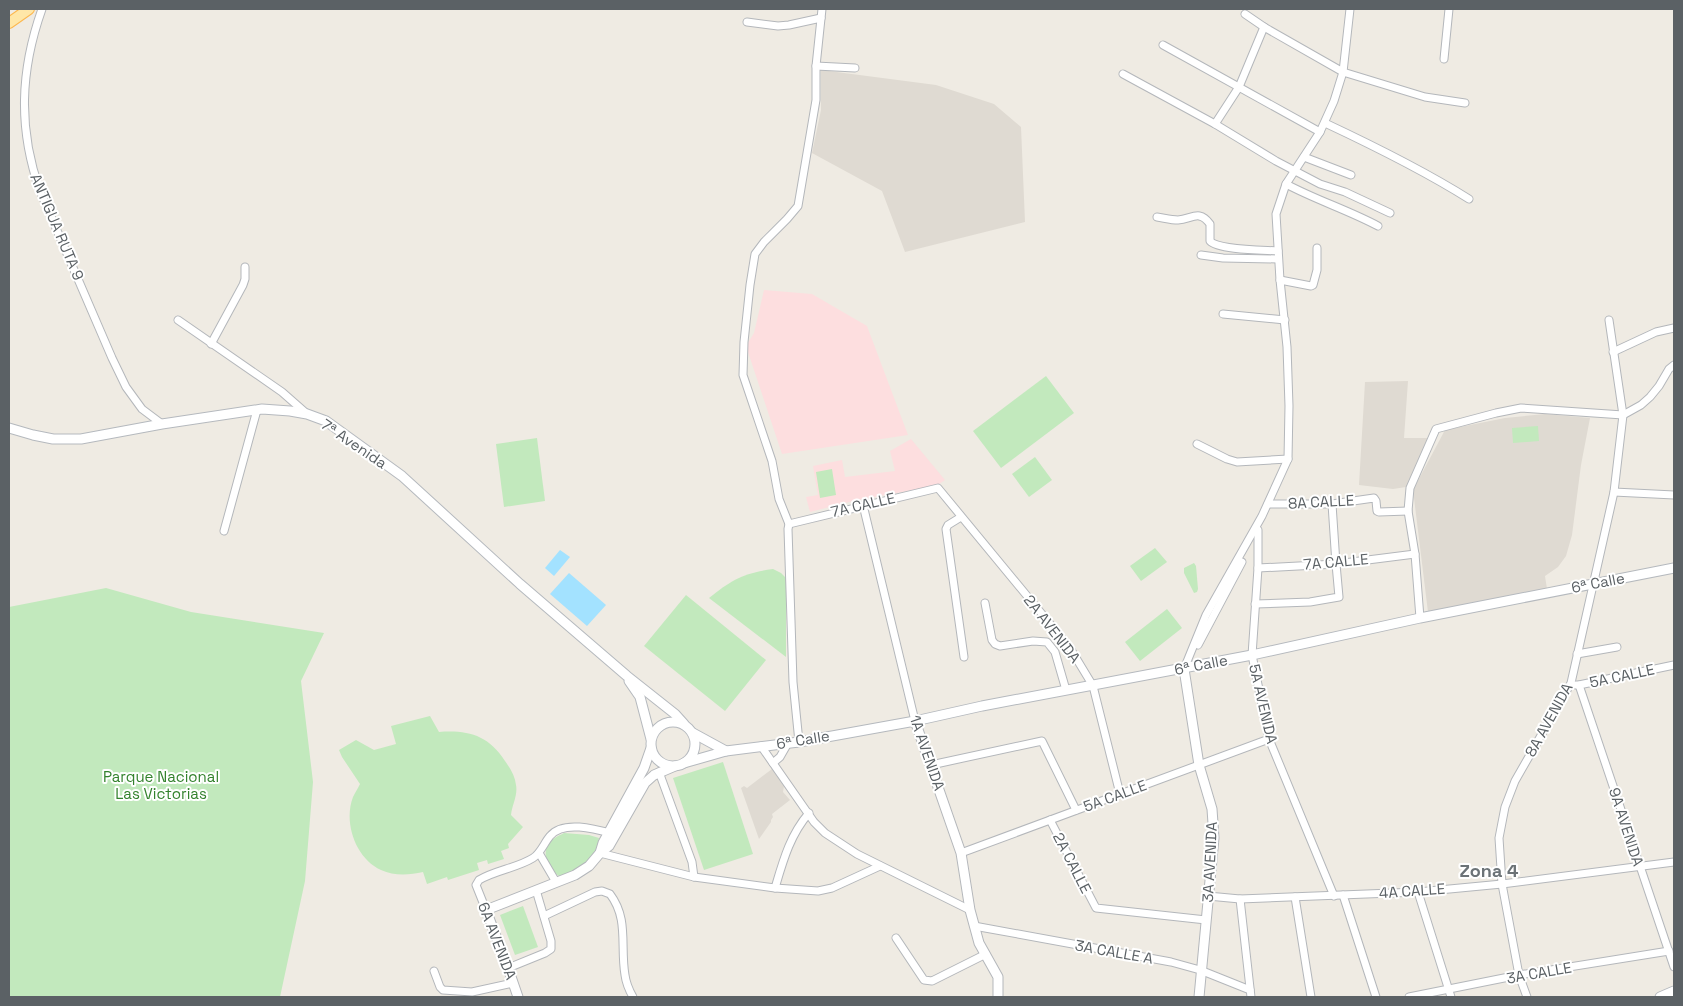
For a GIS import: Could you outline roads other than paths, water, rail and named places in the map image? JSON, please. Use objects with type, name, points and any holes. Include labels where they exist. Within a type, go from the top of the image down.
[{"type":"main road","points":[[9,23],[29,9]]},
{"type":"main road","name":"7ª Avenida","points":[[9,428],[32,435],[69,440],[257,410],[275,409],[307,414],[326,421],[402,476],[520,584],[684,724]]},
{"type":"main road","name":"6ª Calle","points":[[659,772],[726,751],[799,742],[915,721],[982,706],[1184,669],[1420,618],[1674,568]]},
{"type":"main road","name":"3A AVENIDA","points":[[1184,669],[1199,765],[1212,809],[1214,838],[1200,970],[1199,997]]},
{"type":"main road","name":"7ª Avenida","points":[[627,676],[640,697],[651,743]]},
{"type":"main road","points":[[486,910],[583,870],[609,846],[612,834],[644,768],[658,727],[664,723],[671,721],[684,724],[693,733],[726,751]]},
{"type":"main road","name":"1A AVENIDA","points":[[915,721],[961,853],[974,926],[979,943],[998,977],[998,997]]},
{"type":"main road","points":[[651,743],[657,759],[668,766],[679,765],[692,755],[695,750],[693,733]]},
{"type":"main road","points":[[612,834],[641,788],[659,772]]},
{"type":"main road","name":"6A AVENIDA","points":[[486,910],[518,997]]},
{"type":"main road","points":[[1660,997],[1674,991]]},
{"type":"street","name":"ANTIGUA RUTA 9","points":[[42,9],[28,61],[24,90],[26,140],[34,173],[40,191],[126,387],[142,409],[162,424]]},
{"type":"street","points":[[799,742],[793,682],[789,524],[779,499],[772,461],[744,375],[744,342],[755,254],[798,206],[816,100],[816,66],[822,9]]},
{"type":"street","points":[[1184,669],[1206,615],[1262,516],[1288,459],[1289,406],[1285,320],[1280,280],[1276,214],[1286,184],[1320,132],[1334,102],[1343,72],[1350,9]]},
{"type":"street","points":[[1444,58],[1449,9]]},
{"type":"street","points":[[1245,14],[1264,27],[1343,72],[1425,97],[1465,103]]},
{"type":"street","points":[[747,22],[778,26],[821,18]]},
{"type":"street","points":[[1215,124],[1239,87],[1264,27]]},
{"type":"street","points":[[1163,45],[1320,132]]},
{"type":"street","points":[[816,66],[855,68]]},
{"type":"street","points":[[1123,74],[1320,184],[1345,192],[1390,212]]},
{"type":"street","points":[[1325,123],[1377,147],[1448,185],[1469,199]]},
{"type":"street","points":[[1304,157],[1351,175]]},
{"type":"street","points":[[1286,184],[1378,226]]},
{"type":"street","points":[[1157,217],[1177,220],[1196,215],[1202,217],[1210,224],[1210,241],[1213,244],[1278,255]]},
{"type":"street","points":[[1280,280],[1313,285],[1317,270],[1317,248]]},
{"type":"street","points":[[1201,255],[1223,258],[1278,255]]},
{"type":"street","points":[[211,344],[243,285],[245,267]]},
{"type":"street","points":[[1223,314],[1285,320]]},
{"type":"street","points":[[178,320],[287,396],[307,414]]},
{"type":"street","name":"8A AVENIDA","points":[[1527,997],[1519,975],[1502,884],[1499,838],[1505,807],[1518,775],[1571,683],[1614,492],[1623,415],[1609,320]]},
{"type":"street","points":[[1613,352],[1656,332],[1674,328]]},
{"type":"street","points":[[1420,618],[1415,554],[1408,510],[1410,488],[1436,429],[1521,408],[1623,415],[1641,405],[1650,397],[1669,369],[1674,365]]},
{"type":"street","points":[[224,531],[257,410]]},
{"type":"street","points":[[1197,444],[1237,462],[1288,459]]},
{"type":"street","name":"7A CALLE","points":[[789,524],[938,488]]},
{"type":"street","name":"2A AVENIDA","points":[[938,488],[1070,648],[1093,686],[1120,794]]},
{"type":"street","points":[[1614,492],[1674,495]]},
{"type":"street","name":"8A CALLE","points":[[1268,504],[1332,504],[1374,498],[1377,511],[1382,513],[1408,510]]},
{"type":"street","points":[[1255,604],[1310,602],[1338,598],[1340,596],[1332,504]]},
{"type":"street","name":"1A AVENIDA","points":[[863,505],[915,721]]},
{"type":"street","points":[[1184,669],[1212,621],[1258,530],[1262,516]]},
{"type":"street","points":[[961,517],[948,525],[946,529],[964,656]]},
{"type":"street","name":"5A AVENIDA","points":[[1258,530],[1258,568],[1252,655],[1269,739],[1334,896]]},
{"type":"street","name":"7A CALLE","points":[[1258,568],[1336,564],[1415,554]]},
{"type":"street","points":[[985,603],[992,640],[995,644],[1000,646],[1033,641],[1047,642],[1055,652],[1066,690]]},
{"type":"street","points":[[1577,654],[1617,647]]},
{"type":"street","name":"5A CALLE","points":[[1571,683],[1579,686],[1674,665]]},
{"type":"street","name":"9A AVENIDA","points":[[1579,686],[1674,967]]},
{"type":"street","name":"5A CALLE","points":[[961,853],[1269,739]]},
{"type":"street","points":[[931,765],[1042,742],[1076,810]]},
{"type":"street","points":[[773,763],[780,757],[788,743]]},
{"type":"street","points":[[761,746],[825,833],[857,854],[970,910]]},
{"type":"street","points":[[659,772],[692,862],[694,877]]},
{"type":"street","points":[[775,888],[785,854],[801,823],[809,813]]},
{"type":"street","name":"2A CALLE","points":[[1050,820],[1094,906],[1206,920]]},
{"type":"street","points":[[556,882],[539,853],[550,837],[562,828],[590,829],[612,834]]},
{"type":"street","name":"6A AVENIDA","points":[[486,910],[476,885],[482,878],[531,859],[539,853]]},
{"type":"street","points":[[600,853],[694,877],[775,888],[818,891],[832,888],[880,866]]},
{"type":"street","name":"4A CALLE","points":[[1208,896],[1240,899],[1295,898],[1418,892],[1502,884],[1674,862]]},
{"type":"street","points":[[508,968],[551,949],[552,945],[536,890]]},
{"type":"street","points":[[544,916],[595,892],[602,891],[610,894],[621,914],[624,932],[625,977],[633,997]]},
{"type":"street","points":[[1418,892],[1449,994]]},
{"type":"street","points":[[1343,895],[1376,997]]},
{"type":"street","points":[[1295,898],[1311,997]]},
{"type":"street","points":[[1240,899],[1251,994]]},
{"type":"street","name":"3A CALLE A","points":[[974,926],[1172,962],[1200,970],[1251,994]]},
{"type":"street","points":[[896,938],[927,982],[986,954]]},
{"type":"street","name":"3A CALLE","points":[[1409,997],[1449,994],[1519,975],[1668,951]]},
{"type":"street","points":[[434,971],[443,990],[472,992],[513,983]]},
{"type":"water","points":[[560,550],[570,557],[554,576],[545,568]]},
{"type":"water","points":[[569,573],[606,605],[587,626],[550,594]]},
{"type":"district","name":"Zona 4","points":[[1489,871]]},
{"type":"park label","name":"Parque Nacional Las Victorias","points":[[161,786]]}]
